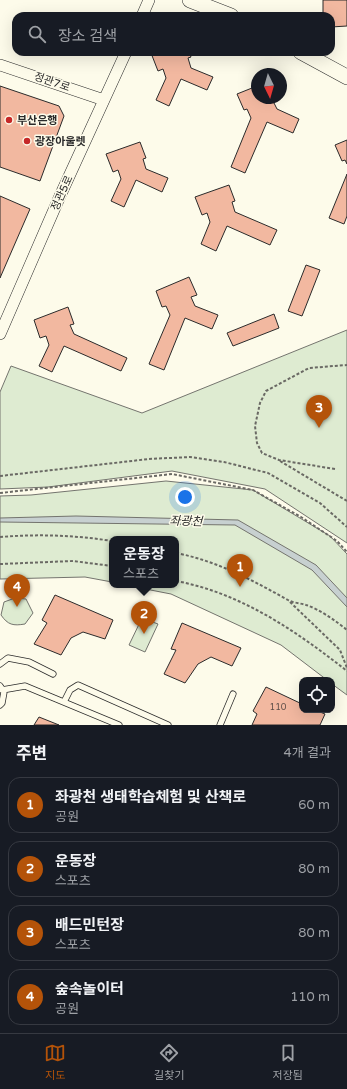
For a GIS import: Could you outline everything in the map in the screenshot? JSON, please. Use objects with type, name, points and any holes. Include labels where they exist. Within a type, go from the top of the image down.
[{"type":"street","points":[[144,12],[150,0]]},
{"type":"street","points":[[190,0],[221,12]]},
{"type":"street","name":"정관5로","points":[[0,334],[124,56]]},
{"type":"street","points":[[308,56],[347,77]]},
{"type":"street","name":"정관7로","points":[[0,65],[104,100]]},
{"type":"lane","points":[[0,664],[8,658],[29,662],[53,674]]},
{"type":"lane","points":[[64,702],[70,690],[78,685],[168,725]]},
{"type":"lane","points":[[0,705],[2,703],[1,688],[25,686],[119,725]]},
{"type":"lane","points":[[220,725],[234,694]]},
{"type":"path","points":[[347,365],[309,368],[266,391],[260,403],[255,426],[256,435],[262,453],[279,460],[347,502]]},
{"type":"path","points":[[0,476],[149,459],[190,457],[224,462],[268,473],[320,503],[347,527]]},
{"type":"path","points":[[279,460],[335,469]]},
{"type":"path","points":[[0,493],[172,474],[254,490],[301,517],[337,541],[347,552]]},
{"type":"path","points":[[0,537],[42,534],[84,537],[109,541]]},
{"type":"path","points":[[179,554],[194,556],[246,576],[289,601],[340,650],[347,668]]},
{"type":"path","points":[[0,564],[73,561],[109,566]]},
{"type":"path","points":[[179,582],[201,586],[253,608],[310,642],[347,671]]},
{"type":"path","points":[[289,601],[307,605],[340,624],[347,630]]},
{"type":"green space","points":[[347,330],[347,543],[265,489],[172,471],[48,487],[0,489],[0,392],[11,366],[142,413]]},
{"type":"green space","points":[[166,481],[253,490],[330,536],[347,554],[347,695],[335,686],[335,677],[323,677],[281,645],[171,594],[140,588],[179,588],[179,536],[109,536],[109,581],[85,577],[0,579],[0,496],[31,495]]},
{"type":"green space","points":[[15,598],[26,599],[33,613],[25,624],[11,624],[1,615],[4,602]]},
{"type":"green space","points":[[142,618],[158,624],[145,652],[129,645]]},
{"type":"water","name":"좌광천","points":[[76,516],[238,520],[316,565],[347,598],[347,607],[312,570],[235,525],[0,522],[0,518]]},
{"type":"building","points":[[323,0],[347,0],[347,26],[335,27],[335,12],[323,12]]},
{"type":"building","points":[[152,56],[191,56],[188,58],[191,68],[213,77],[207,90],[181,79],[169,106],[156,100],[166,78],[163,69],[158,71]]},
{"type":"building","name":"광장아울렛","points":[[0,86],[59,106],[64,116],[40,181],[0,167]]},
{"type":"building","points":[[251,88],[251,104],[274,104],[277,109],[299,119],[293,133],[267,122],[245,173],[231,167],[251,118],[247,109],[244,110],[237,94]]},
{"type":"building","points":[[347,140],[347,164],[345,160],[342,161],[335,145]]},
{"type":"building","points":[[140,142],[146,158],[143,159],[146,169],[168,178],[162,192],[136,180],[124,207],[111,201],[121,179],[118,170],[113,172],[106,154]]},
{"type":"building","points":[[347,174],[347,216],[344,224],[329,218]]},
{"type":"building","points":[[229,185],[235,201],[232,202],[235,212],[277,230],[270,245],[227,226],[216,251],[201,244],[210,222],[207,213],[202,215],[195,197]]},
{"type":"building","points":[[0,196],[30,209],[0,278]]},
{"type":"building","points":[[306,265],[320,270],[302,316],[288,311]]},
{"type":"building","points":[[189,277],[197,295],[191,297],[195,306],[218,315],[212,329],[185,318],[164,370],[149,364],[170,315],[166,306],[162,307],[156,291]]},
{"type":"building","points":[[68,307],[74,324],[70,325],[74,334],[127,358],[121,371],[64,346],[52,372],[39,366],[49,345],[46,336],[40,338],[34,320]]},
{"type":"building","points":[[274,314],[279,328],[233,346],[227,333]]},
{"type":"building","points":[[55,595],[113,620],[105,639],[83,632],[71,638],[61,655],[34,644],[47,623],[42,620]]},
{"type":"building","points":[[182,623],[241,648],[232,666],[211,657],[198,664],[185,683],[164,674],[176,650],[171,649]]},
{"type":"building","points":[[266,687],[299,703],[299,713],[325,714],[320,725],[252,725],[257,714],[253,711]]},
{"type":"building","points":[[39,717],[59,725],[34,725]]},
{"type":"place","name":"부산은행","points":[[9,120]]},
{"type":"place","name":"광장아울렛","points":[[27,141]]},
{"type":"place","name":"배드민턴장","points":[[319,428]]},
{"type":"place","name":"좌광천 생태학습체험 및 산책로","points":[[240,587]]},
{"type":"place","name":"숲속놀이터","points":[[17,607]]},
{"type":"place","name":"운동장","points":[[144,634]]}]
